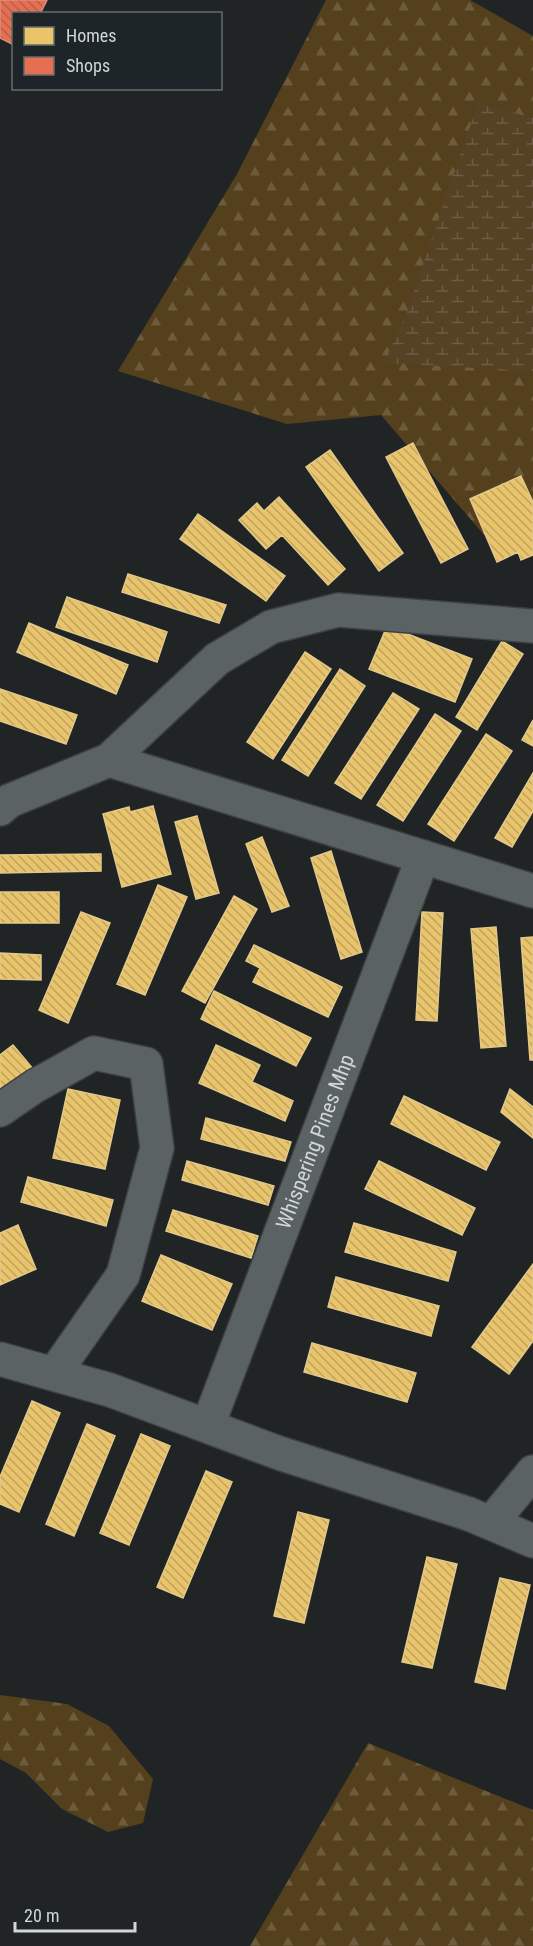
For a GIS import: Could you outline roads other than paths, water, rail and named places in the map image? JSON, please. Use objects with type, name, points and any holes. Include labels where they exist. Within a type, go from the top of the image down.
[{"type":"street","points":[[0,809],[9,801],[109,760],[217,659],[271,627],[338,610],[533,626]]},
{"type":"street","points":[[109,760],[533,891]]},
{"type":"street","name":"Whispering Pines Mhp","points":[[208,1425],[423,857]]},
{"type":"street","points":[[0,1110],[35,1086],[94,1053],[146,1064],[157,1148],[123,1275],[54,1374]]},
{"type":"street","points":[[0,1359],[110,1390],[279,1453],[469,1514],[533,1541]]},
{"type":"street","points":[[491,1523],[533,1472]]}]
